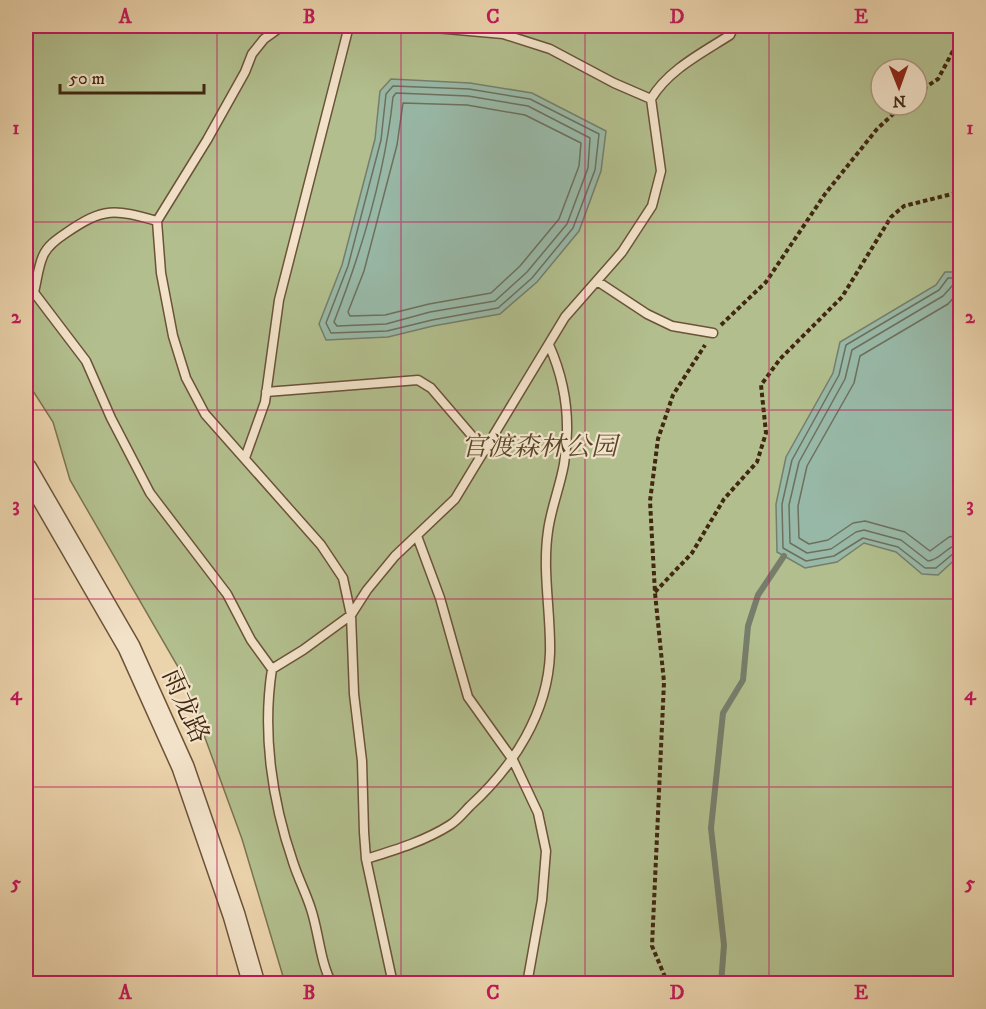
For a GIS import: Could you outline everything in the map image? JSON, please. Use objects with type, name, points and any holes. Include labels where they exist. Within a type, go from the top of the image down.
[{"type":"street","name":"雨龙路","points":[[26,469],[129,647],[183,767],[234,915],[254,984]]},
{"type":"lane","points":[[282,26],[264,39],[252,54],[245,72],[157,221],[161,273],[173,336],[186,378],[205,414],[321,545],[343,578],[351,615],[354,694],[362,761],[366,859],[393,984]]},
{"type":"lane","points":[[245,458],[265,402],[279,300],[349,26]]},
{"type":"lane","points":[[413,26],[503,30],[550,49],[614,83],[651,99]]},
{"type":"lane","points":[[272,669],[303,650],[351,615],[367,590],[395,556],[455,500],[565,317],[622,252],[652,206],[661,171],[651,99],[656,90],[676,71],[730,35],[734,26]]},
{"type":"lane","points":[[34,292],[43,255],[56,240],[87,218],[106,212],[126,212],[157,221]]},
{"type":"lane","points":[[597,281],[647,314],[672,326],[713,333]]},
{"type":"lane","points":[[26,282],[87,361],[111,418],[150,493],[227,594],[251,640],[272,669],[268,697],[268,735],[276,797],[293,861],[311,908],[332,984]]},
{"type":"lane","points":[[366,859],[406,846],[451,824],[483,794],[513,760],[530,730],[544,690],[550,654],[545,571],[548,530],[564,464],[568,415],[558,367],[549,345]]},
{"type":"lane","points":[[266,392],[418,380],[431,388],[485,451]]},
{"type":"lane","points":[[417,536],[440,598],[468,697],[513,760],[538,813],[546,851],[542,900],[527,984]]},
{"type":"path","points":[[929,85],[938,79],[960,39]]},
{"type":"path","points":[[668,984],[652,946],[664,682],[655,593],[650,501],[658,439],[673,395],[713,333],[766,282],[825,194],[877,129],[890,117]]},
{"type":"path","points":[[655,593],[692,553],[724,499],[756,462],[766,433],[761,385],[780,359],[842,297],[891,217],[904,206],[960,192]]},
{"type":"green space","name":"官渡森林公园","points":[[26,26],[960,26],[960,983],[285,983],[242,839],[181,672],[70,480],[53,422],[26,380]]},
{"type":"water","points":[[391,79],[470,83],[532,93],[606,131],[601,171],[579,231],[537,282],[500,314],[388,337],[326,340],[319,324],[342,265],[375,139],[380,91]]},
{"type":"water","points":[[945,272],[960,272],[960,555],[938,575],[922,574],[896,552],[864,543],[837,562],[805,568],[777,552],[776,504],[786,457],[833,373],[840,342],[936,285]]},
{"type":"waterway","points":[[721,984],[724,945],[711,828],[723,713],[743,680],[748,626],[758,595],[784,556]]}]
